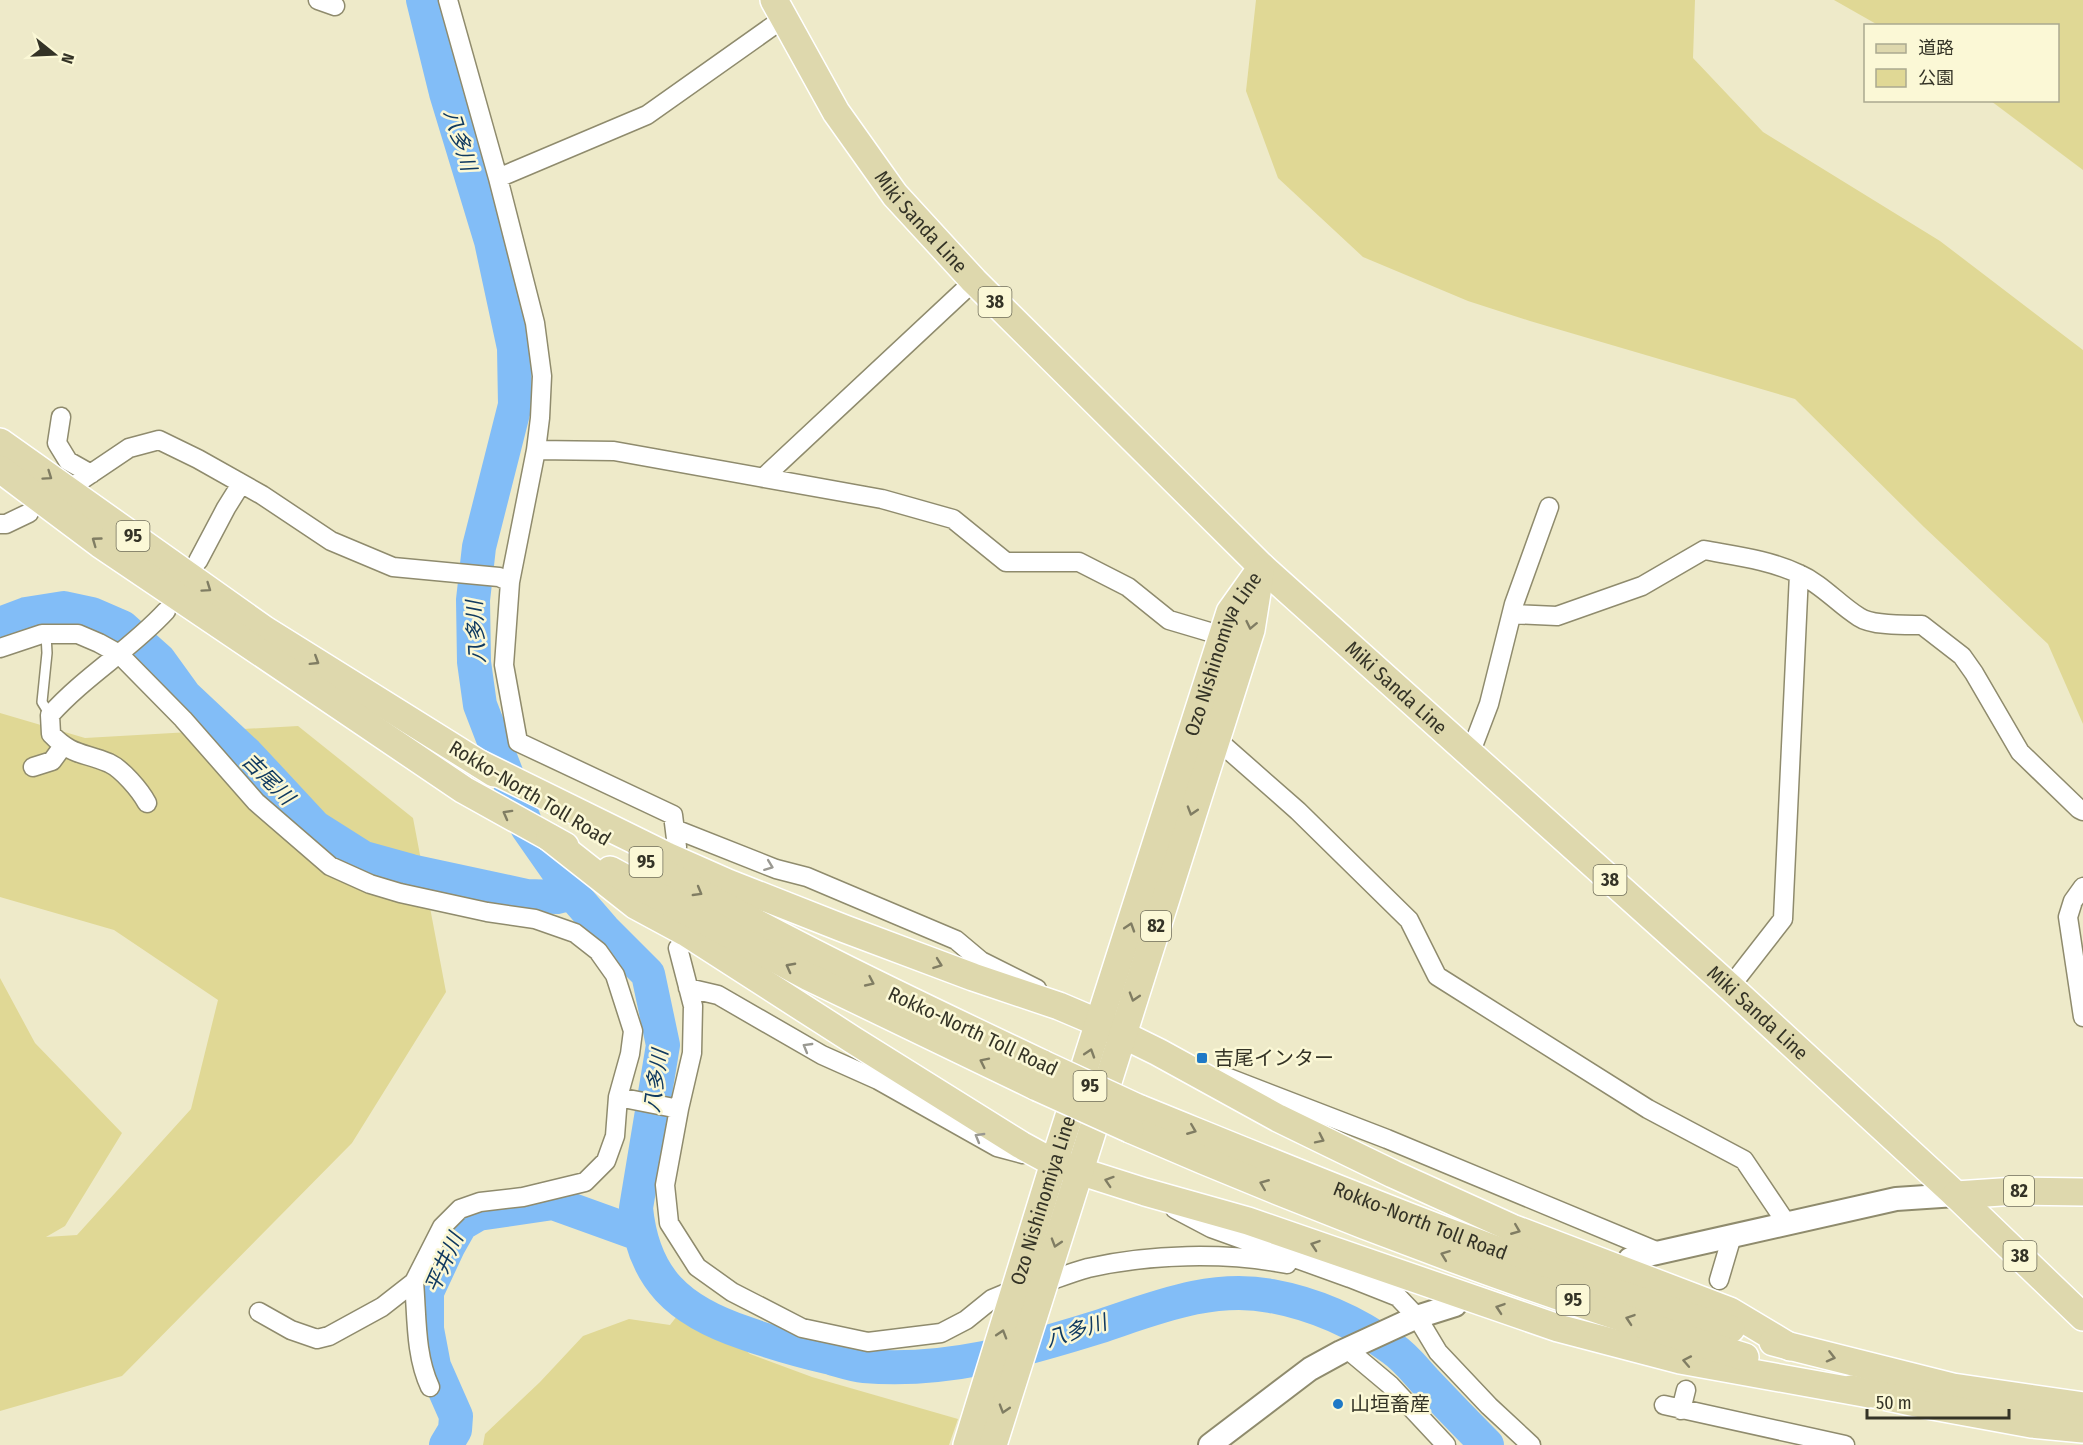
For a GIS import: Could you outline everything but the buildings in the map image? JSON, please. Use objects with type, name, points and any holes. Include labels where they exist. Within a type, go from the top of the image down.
[{"type":"main road","name":"Miki Sanda Line","points":[[779,9],[836,112],[895,195],[974,281],[1262,567],[1730,987],[1956,1195],[2083,1317]]},
{"type":"main road","name":"Rokko-North Toll Road","points":[[0,442],[265,630],[480,764],[714,901],[1040,1076]]},
{"type":"main road","name":"Rokko-North Toll Road","points":[[0,469],[100,544],[464,790],[819,982],[1040,1076],[1354,1221],[1480,1268],[1687,1339],[1869,1394],[2033,1412],[2083,1406]]},
{"type":"main road","name":"Ozo Nishinomiya Line","points":[[1111,1029],[1230,612],[1262,567]]},
{"type":"main road","name":"Ozo Nishinomiya Line","points":[[993,1445],[1015,1374],[1033,1290],[1066,1167],[1111,1029],[1251,630],[1262,567]]},
{"type":"main road","points":[[480,764],[667,856],[728,883],[941,965],[1059,1006],[1111,1029]]},
{"type":"main road","points":[[550,838],[635,905],[685,932],[863,1047],[1021,1145],[1066,1167],[1248,1221],[1558,1328],[1680,1360],[1869,1394]]},
{"type":"main road","name":"95","points":[[1111,1029],[1158,1052],[1278,1118],[1393,1174],[1512,1228],[1730,1311],[1790,1347]]},
{"type":"main road","name":"Rokko-North Toll Road","points":[[1134,1118],[1678,1314],[1790,1347],[1953,1387],[2083,1429]]},
{"type":"main road","name":"82","points":[[1956,1195],[2016,1191],[2083,1192]]},
{"type":"main road","name":"Ozo Nishinomiya Line","points":[[967,1445],[988,1378],[1033,1290]]},
{"type":"street","points":[[448,0],[536,323],[542,376],[536,450],[505,579],[504,665],[518,742],[673,815],[676,838],[807,877],[956,940],[981,960],[1030,984],[1059,1006]]},
{"type":"street","points":[[498,178],[647,115],[779,9]]},
{"type":"street","points":[[763,478],[974,281]]},
{"type":"street","points":[[60,417],[57,443],[68,461],[85,478],[129,448],[159,440],[241,484],[331,541],[393,567],[505,579]]},
{"type":"street","points":[[536,450],[614,451],[882,499],[953,519],[1006,562],[1079,562],[1128,587],[1169,620],[1223,636]]},
{"type":"street","points":[[198,561],[241,484]]},
{"type":"street","points":[[1470,754],[1489,704],[1512,614],[1549,507]]},
{"type":"street","points":[[0,524],[6,524],[29,513]]},
{"type":"street","points":[[1512,614],[1557,616],[1642,586],[1704,550],[1755,560],[1799,574],[1831,594],[1860,619],[1895,626],[1922,625],[1962,656],[2020,752],[2083,811]]},
{"type":"street","points":[[1730,987],[1783,920],[1799,574]]},
{"type":"street","points":[[147,803],[141,791],[111,764],[63,746],[51,734],[50,715],[65,698],[149,630],[166,611]]},
{"type":"street","points":[[0,648],[46,634],[78,634],[123,652],[256,802],[330,866],[370,884],[400,893],[487,912],[535,919],[575,933],[598,951],[615,975],[633,1031],[630,1054],[615,1136],[606,1161],[585,1182],[523,1197],[480,1202],[460,1209],[442,1227],[414,1282],[382,1307],[329,1336],[317,1339],[291,1330],[259,1312]]},
{"type":"street","points":[[1215,738],[1298,811],[1409,920],[1437,976],[1648,1109],[1744,1160],[1787,1224]]},
{"type":"street","points":[[33,767],[52,761],[63,746]]},
{"type":"street","points":[[2080,898],[2068,917],[2069,936],[2083,1017]]},
{"type":"street","points":[[678,948],[693,1006],[692,1053],[676,1108],[665,1185],[669,1222],[697,1268],[732,1292],[802,1328],[868,1342],[941,1333],[966,1320],[992,1299],[1033,1290],[1097,1267],[1137,1260],[1188,1257],[1272,1261],[1340,1275]]},
{"type":"street","points":[[688,988],[718,995],[822,1055],[878,1080],[997,1147],[1066,1167]]},
{"type":"street","points":[[1158,1052],[1387,1139],[1661,1252]]},
{"type":"street","points":[[621,1098],[676,1108]]},
{"type":"street","points":[[1145,1192],[1211,1228],[1398,1298],[1411,1319],[1438,1352],[1489,1406],[1531,1445]]},
{"type":"street","points":[[1630,1259],[1896,1199],[1956,1195]]},
{"type":"street","points":[[1719,1280],[1732,1236]]},
{"type":"street","points":[[414,1282],[424,1374],[430,1387]]},
{"type":"street","points":[[1210,1445],[1310,1369],[1411,1319],[1455,1305]]},
{"type":"street","points":[[1347,1349],[1390,1385],[1446,1445]]},
{"type":"street","points":[[1686,1390],[1672,1407],[1845,1445]]},
{"type":"lane","points":[[46,634],[47,653],[42,702],[50,715]]},
{"type":"green space","points":[[1256,0],[1695,0],[1693,58],[1763,132],[1940,241],[2083,350],[2083,724],[2048,644],[1924,527],[1795,399],[1468,301],[1363,257],[1278,178],[1246,91]]},
{"type":"green space","points":[[1834,0],[2083,0],[2083,170],[1992,102],[2059,102],[2059,24],[1876,24]]},
{"type":"green space","points":[[0,713],[85,738],[298,726],[413,818],[446,992],[352,1143],[122,1376],[0,1411],[0,978],[35,1043],[122,1133],[65,1226],[46,1237],[77,1235],[191,1109],[218,1000],[114,930],[0,897]]},
{"type":"green space","points":[[688,1302],[750,1354],[812,1377],[958,1419],[949,1445],[483,1445],[485,1434],[540,1382],[583,1336],[629,1319],[670,1325]]},
{"type":"waterway","name":"八多川","points":[[423,0],[446,93],[491,241],[514,348],[515,405],[479,547],[473,600],[474,662],[480,705],[527,827],[578,900],[648,974],[663,1045],[636,1208],[640,1233],[656,1273],[683,1303],[722,1324],[777,1343],[864,1366],[894,1367],[954,1363],[1012,1352],[1183,1300],[1227,1293],[1271,1296],[1319,1309],[1365,1331],[1393,1349],[1487,1445]]},
{"type":"waterway","name":"吉尾川","points":[[0,624],[26,614],[64,608],[92,614],[122,627],[159,660],[185,696],[247,754],[315,827],[364,858],[411,871],[527,896],[557,897],[573,893]]},
{"type":"waterway","name":"平井川","points":[[446,1445],[455,1430],[456,1416],[434,1366],[427,1329],[427,1292],[461,1224],[478,1214],[553,1203],[639,1234]]},
{"type":"place","name":"吉尾インター","points":[[1202,1058]]},
{"type":"place","name":"山垣畜産","points":[[1338,1404]]}]
